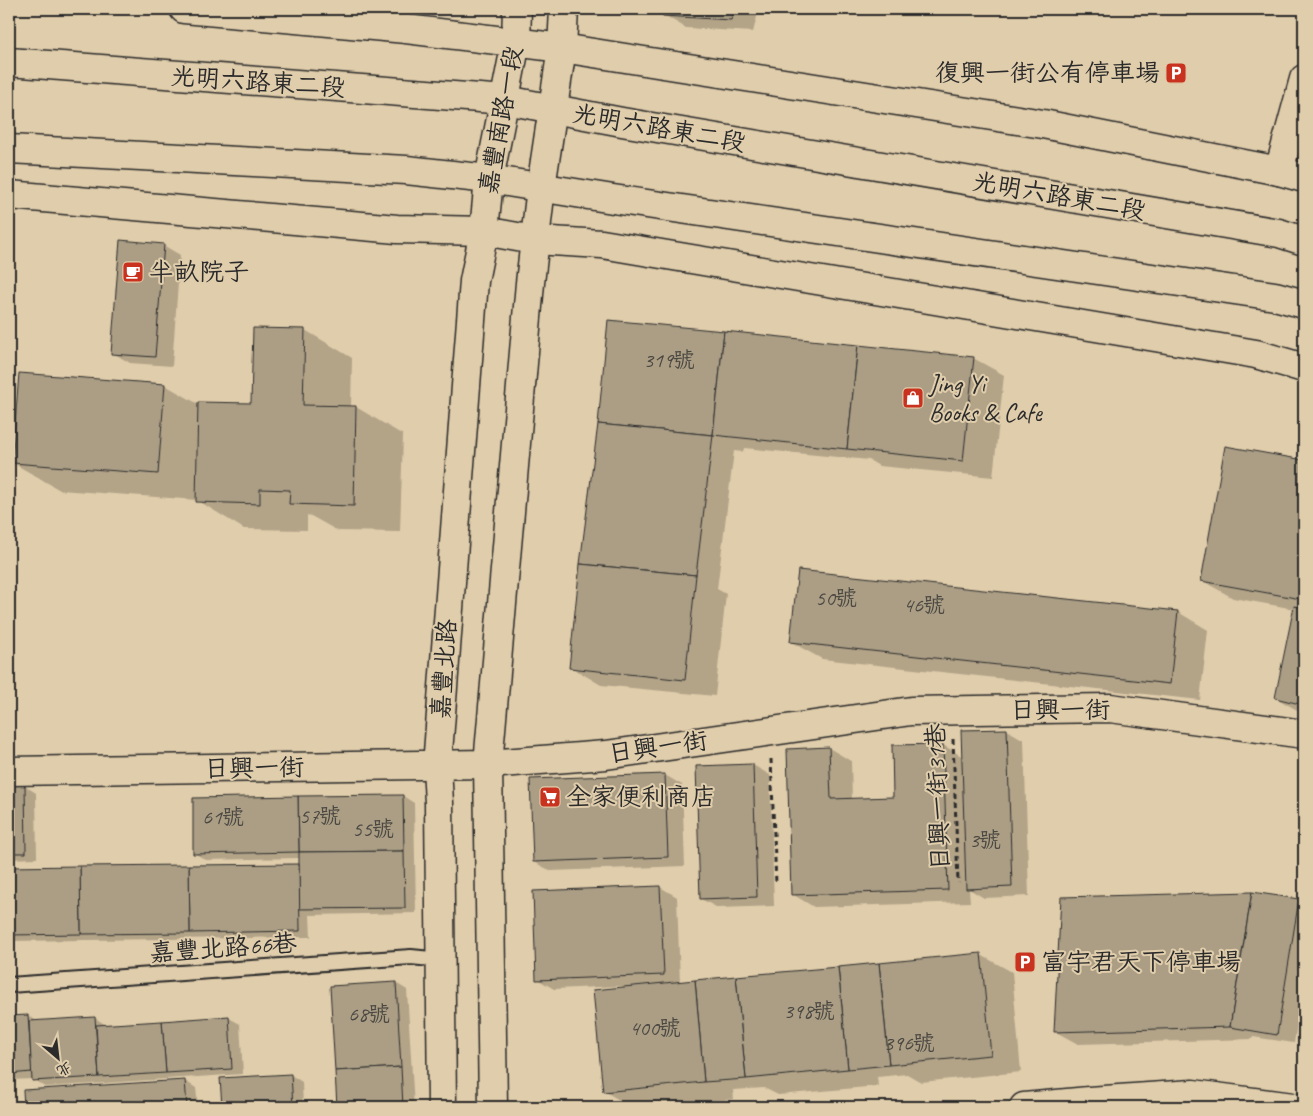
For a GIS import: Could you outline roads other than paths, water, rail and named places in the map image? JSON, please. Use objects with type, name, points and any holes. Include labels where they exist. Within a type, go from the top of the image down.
[{"type":"street","points":[[184,9],[406,29],[562,48],[1043,124],[1291,175],[1304,79]]},
{"type":"street","name":"嘉豐南路一段","points":[[484,232],[489,179],[516,42],[517,9]]},
{"type":"street","name":"嘉豐南路一段","points":[[534,240],[562,48],[564,9]]},
{"type":"street","name":"光明六路東二段","points":[[9,62],[506,100],[632,124],[1279,233],[1304,240]]},
{"type":"street","points":[[9,149],[406,170],[489,179],[1275,296],[1304,304]]},
{"type":"street","points":[[9,195],[397,229],[484,232],[534,240],[602,244],[1256,354],[1304,368]]},
{"type":"street","name":"嘉豐北路","points":[[442,1107],[437,766],[474,281],[484,232]]},
{"type":"street","name":"嘉豐北路","points":[[493,1107],[488,764],[534,240]]},
{"type":"street","name":"日興一街","points":[[9,771],[488,764],[606,755],[910,711],[1110,708],[1304,734]]},
{"type":"street","points":[[1024,1107],[1089,1101],[1194,1101],[1293,1107]]},
{"type":"lane","name":"嘉豐北路66巷","points":[[9,985],[411,957],[441,960]]},
{"type":"place","name":"復興一街公有停車場","points":[[1176,73]]},
{"type":"place","name":"半畝院子","points":[[133,272]]},
{"type":"place","name":"Jing Yi Books & Cafe","points":[[913,398]]},
{"type":"place","name":"全家便利商店","points":[[550,797]]},
{"type":"place","name":"富宇君天下停車場","points":[[1025,962]]}]
